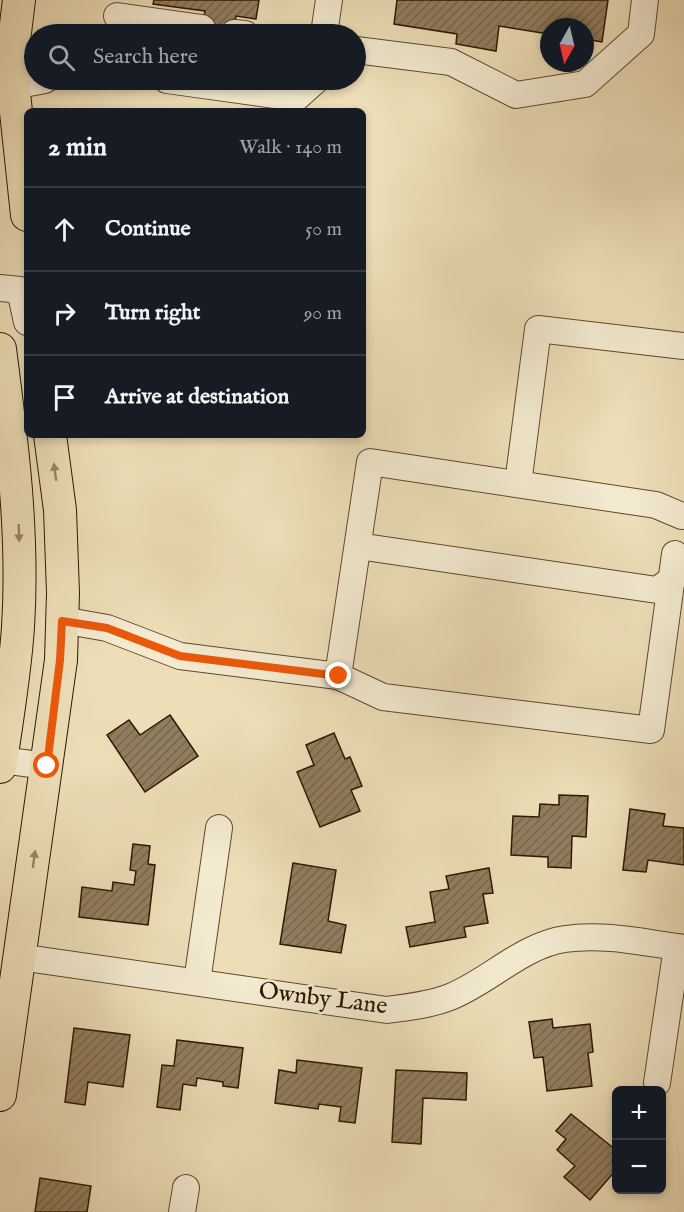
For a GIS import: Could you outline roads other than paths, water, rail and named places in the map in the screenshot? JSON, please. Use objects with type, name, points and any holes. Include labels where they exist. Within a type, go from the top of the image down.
[{"type":"main road","points":[[19,0],[11,65],[24,187]]},
{"type":"main road","points":[[0,350],[15,465],[19,536],[18,627],[0,762]]},
{"type":"main road","points":[[0,1095],[60,660],[62,621],[60,510],[50,438]]},
{"type":"street","points":[[325,24],[329,0]]},
{"type":"street","points":[[366,51],[452,62],[516,95],[585,84],[640,34],[645,0]]},
{"type":"street","points":[[116,17],[171,24]]},
{"type":"street","points":[[13,86],[24,84]]},
{"type":"street","points":[[239,90],[296,98],[305,90]]},
{"type":"street","points":[[0,288],[20,290],[24,308]]},
{"type":"street","points":[[518,484],[537,329],[684,346]]},
{"type":"street","points":[[62,621],[107,628],[180,656],[339,676],[383,697],[651,730],[678,563],[683,509],[370,462],[339,676]]},
{"type":"street","points":[[358,546],[657,590],[678,563]]},
{"type":"street","points":[[0,762],[47,766]]},
{"type":"street","points":[[197,982],[219,828]]},
{"type":"street","name":"Ownby Lane","points":[[19,957],[387,1010],[429,1004],[452,997],[543,945],[565,939],[616,939],[680,947]]},
{"type":"street","points":[[657,1083],[680,947]]}]
